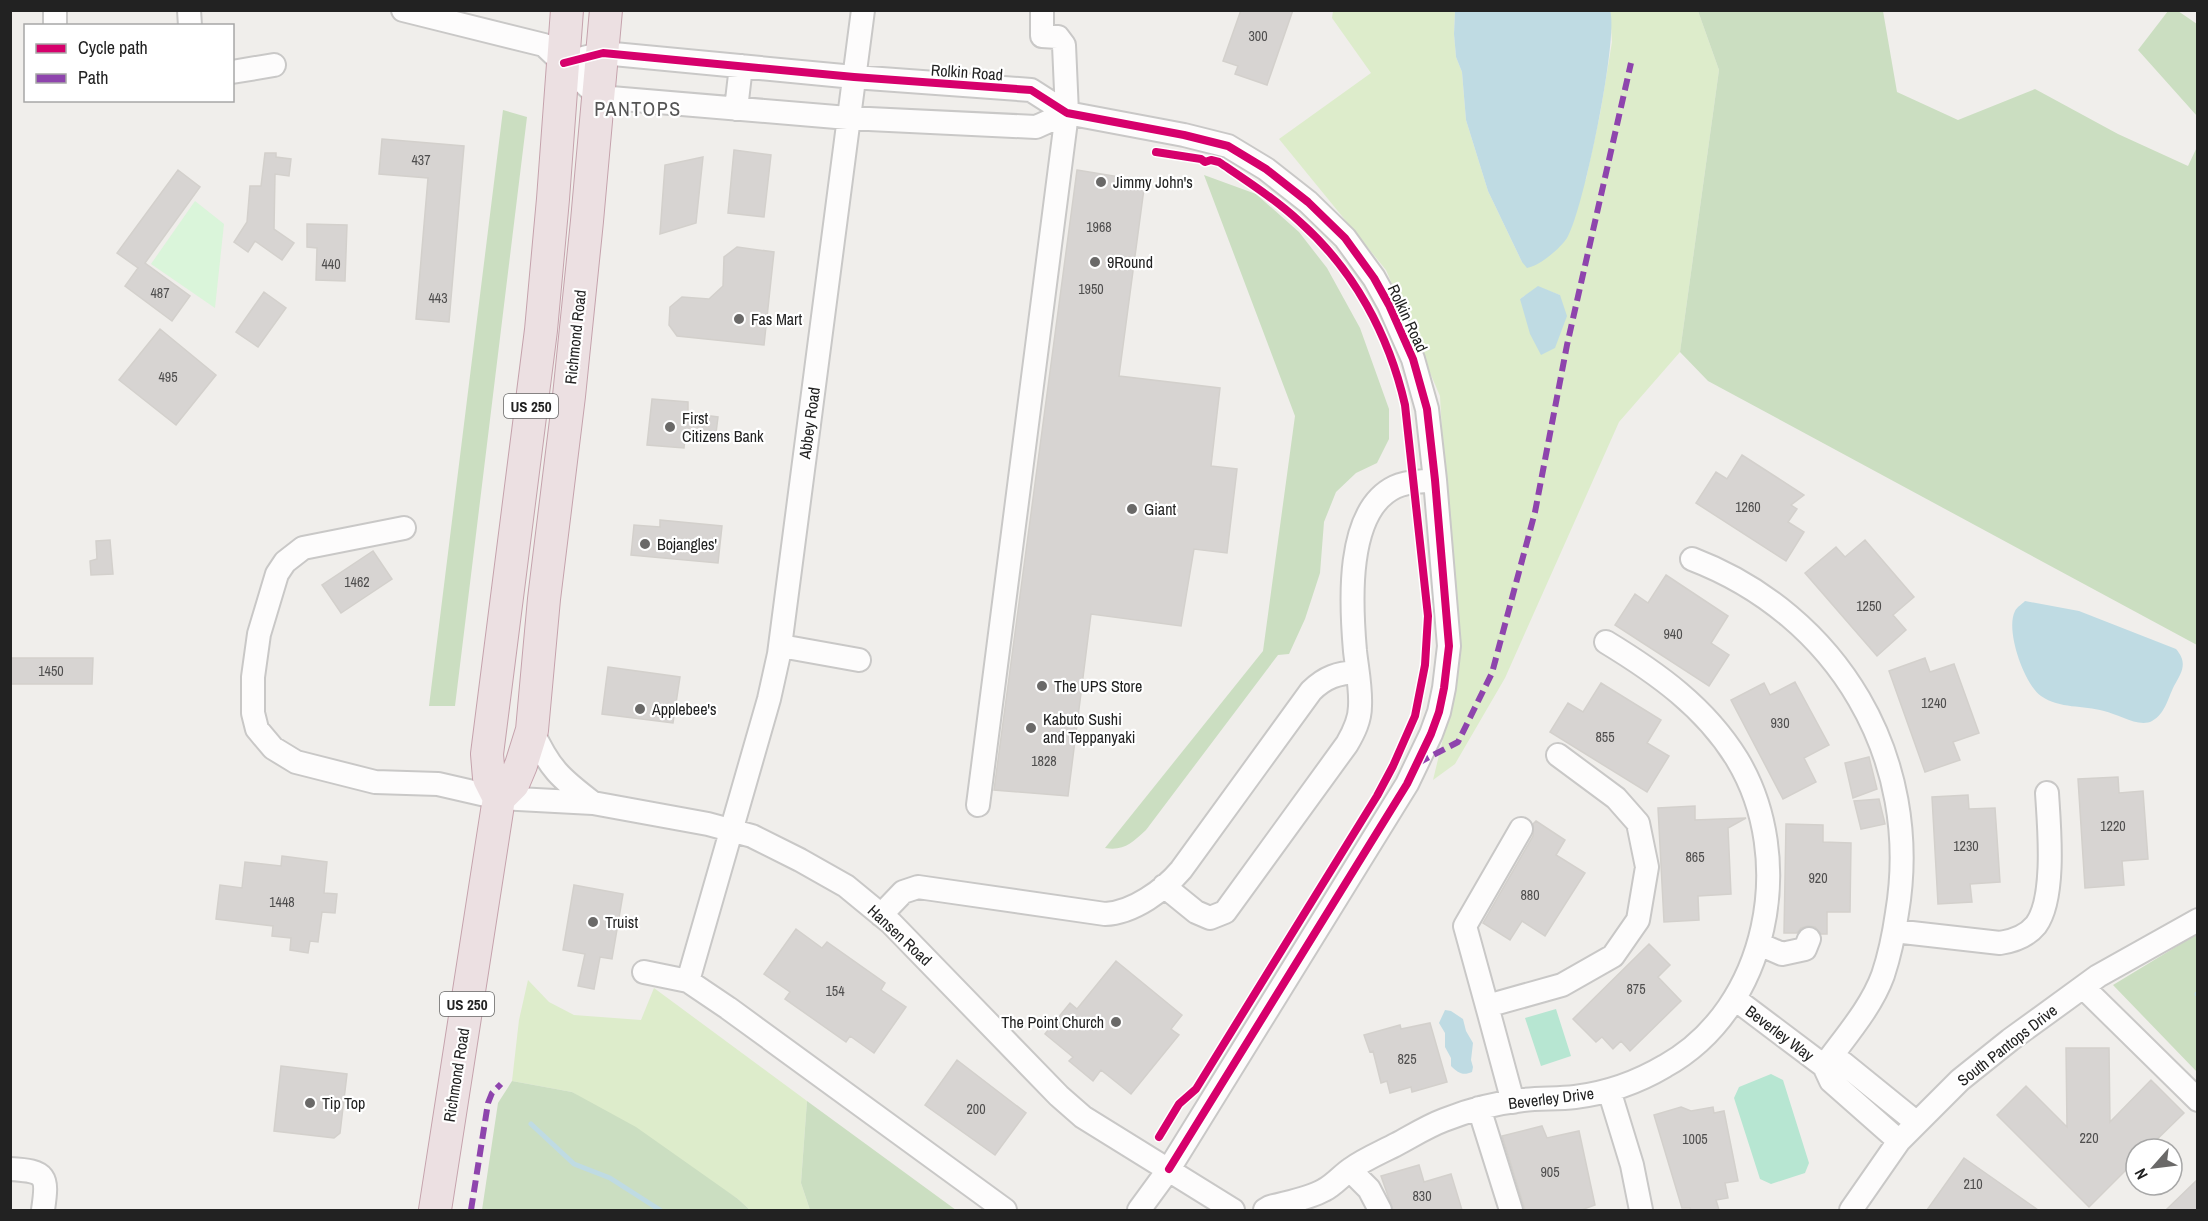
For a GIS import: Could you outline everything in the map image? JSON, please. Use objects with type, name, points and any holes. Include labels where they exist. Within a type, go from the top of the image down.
[{"type":"highway","name":"Richmond Road","points":[[435,1210],[499,798],[489,778],[487,754],[541,330],[567,10]]},
{"type":"highway","name":"Richmond Road","points":[[499,798],[513,784],[532,730],[544,599],[570,384],[606,10]]},
{"type":"street","points":[[403,10],[544,45],[599,97],[848,118],[1036,127],[1067,113]]},
{"type":"street","name":"Abbey Road","points":[[688,981],[769,699],[781,646],[862,10]]},
{"type":"street","points":[[978,805],[1067,113],[1064,45],[1058,37],[1042,36],[1042,10]]},
{"type":"street","name":"Rolkin Road","points":[[564,63],[603,53],[854,77],[1031,90],[1067,113],[1184,135],[1228,146],[1286,183],[1329,221],[1359,256],[1374,278],[1404,338],[1416,369],[1427,409],[1449,646],[1439,712],[1407,784],[1169,1169],[1139,1210]]},
{"type":"street","points":[[234,72],[274,65]]},
{"type":"street","points":[[736,109],[741,66]]},
{"type":"street","points":[[1164,886],[1196,912],[1210,918],[1221,915],[1229,908],[1352,736],[1358,721],[1360,705],[1354,634],[1354,579],[1357,548],[1365,518],[1379,498],[1397,486],[1435,480]]},
{"type":"street","name":"Hansen Road","points":[[404,528],[303,548],[285,562],[278,574],[259,634],[253,677],[253,713],[257,729],[273,748],[296,762],[375,782],[438,784],[499,798],[593,803],[731,829],[752,836],[846,886],[881,915],[1059,1096],[1083,1117],[1233,1210]]},
{"type":"street","points":[[1692,559],[1733,577],[1789,614],[1830,656],[1852,686],[1870,718],[1893,781],[1900,818],[1901,892],[1888,959],[1875,992],[1824,1066]]},
{"type":"street","name":"Beverley Drive","points":[[1265,1210],[1307,1198],[1326,1189],[1350,1170],[1434,1124],[1479,1108],[1513,1102],[1577,1097],[1640,1080],[1668,1065],[1694,1047],[1719,1022],[1735,999],[1755,959],[1764,924],[1768,888],[1767,852],[1762,816],[1737,760],[1718,732],[1696,707],[1668,683],[1606,642]]},
{"type":"street","points":[[781,646],[860,660]]},
{"type":"street","points":[[881,915],[903,892],[918,887],[1105,914],[1124,911],[1164,886],[1181,870],[1311,691],[1323,680],[1333,675],[1358,672]]},
{"type":"street","points":[[532,730],[543,756],[562,780],[593,803]]},
{"type":"street","points":[[1487,1006],[1562,986],[1613,956],[1638,920],[1647,867],[1638,823],[1616,798],[1558,755]]},
{"type":"street","points":[[1894,931],[2000,943],[2025,935],[2036,925],[2045,906],[2051,851],[2047,793]]},
{"type":"street","points":[[1513,1102],[1465,926],[1521,829]]},
{"type":"street","name":"South Pantops Drive","points":[[1851,1210],[1899,1141],[1960,1080],[2083,987],[2198,920]]},
{"type":"street","points":[[1759,944],[1782,954],[1805,949],[1809,939]]},
{"type":"street","points":[[644,972],[688,981],[1005,1210]]},
{"type":"street","points":[[2083,987],[2198,1100]]},
{"type":"street","name":"Beverley Way","points":[[1735,999],[1824,1066],[1831,1081],[1899,1141]]},
{"type":"street","name":"Beverley Way","points":[[1824,1066],[1843,1063],[1917,1123]]},
{"type":"street","points":[[1609,1090],[1632,1166],[1641,1210]]},
{"type":"street","points":[[1479,1108],[1511,1210]]},
{"type":"street","points":[[10,1169],[33,1170],[41,1176],[46,1186],[43,1210]]},
{"type":"street","points":[[1350,1170],[1370,1189],[1380,1210]]},
{"type":"green space","points":[[1333,11],[1455,11],[1456,57],[1462,72],[1466,120],[1488,191],[1522,262],[1586,179],[1612,42],[1610,11],[1698,11],[1719,70],[1680,352],[1619,422],[1505,678],[1455,764],[1433,780],[1456,685],[1440,396],[1386,270],[1279,139],[1371,73],[1332,18]],"holes":[[[1538,287],[1560,295],[1520,299]]]},
{"type":"green space","points":[[1698,11],[1883,11],[1897,92],[1958,120],[2035,89],[2118,134],[2188,166],[2197,147],[2197,645],[1708,381],[1680,352],[1719,70]]},
{"type":"green space","points":[[2168,11],[2178,11],[2197,24],[2197,116],[2138,50]]},
{"type":"green space","points":[[503,110],[527,117],[455,706],[429,706]]},
{"type":"green space","points":[[1204,175],[1256,194],[1299,232],[1327,268],[1360,328],[1389,409],[1389,439],[1377,463],[1356,473],[1336,492],[1324,522],[1320,573],[1305,619],[1289,654],[1278,655],[1146,830],[1127,845],[1112,849],[1105,848],[1263,651],[1295,416]]},
{"type":"green space","points":[[195,201],[224,224],[215,308],[151,264]]},
{"type":"green space","points":[[2197,934],[2197,1072],[2113,985]]},
{"type":"green space","points":[[528,980],[549,1002],[574,1015],[641,1020],[654,988],[807,1101],[801,1183],[810,1210],[750,1210],[738,1199],[572,1092],[512,1081],[519,1020]]},
{"type":"green space","points":[[1556,1009],[1571,1056],[1541,1066],[1525,1018]]},
{"type":"green space","points":[[1771,1074],[1783,1080],[1809,1163],[1805,1173],[1771,1184],[1760,1179],[1734,1098],[1739,1087]]},
{"type":"green space","points":[[512,1081],[572,1092],[636,1127],[738,1199],[750,1210],[482,1210],[498,1103]]},
{"type":"green space","points":[[807,1101],[956,1210],[810,1210],[801,1183]]},
{"type":"water","points":[[1610,10],[1611,27],[1605,87],[1582,196],[1567,238],[1543,261],[1532,267],[1527,268],[1522,262],[1488,191],[1466,120],[1462,72],[1456,57],[1455,11]]},
{"type":"water","points":[[1538,286],[1560,295],[1567,316],[1555,348],[1541,355],[1530,334],[1520,299]]},
{"type":"water","points":[[2025,601],[2079,611],[2176,649],[2182,659],[2183,668],[2160,714],[2152,721],[2141,723],[2096,709],[2056,703],[2041,696],[2028,680],[2014,643],[2013,620],[2016,610]]},
{"type":"water","points":[[1445,1010],[1463,1019],[1466,1031],[1473,1043],[1472,1072],[1461,1073],[1451,1066],[1451,1058],[1445,1047],[1445,1033],[1439,1023]]},
{"type":"building","points":[[1241,10],[1293,10],[1267,85],[1235,74],[1238,66],[1223,61]]},
{"type":"building","points":[[382,139],[464,146],[449,322],[416,319],[428,178],[379,174]]},
{"type":"building","points":[[734,150],[771,155],[764,217],[728,213]]},
{"type":"building","points":[[265,153],[276,153],[276,157],[291,159],[289,176],[275,174],[274,229],[294,243],[282,260],[255,241],[248,252],[234,242],[247,222],[250,186],[261,186]]},
{"type":"building","points":[[703,157],[696,223],[660,234],[665,165]]},
{"type":"building","points":[[178,170],[200,187],[145,263],[190,296],[172,321],[125,286],[138,268],[117,253]]},
{"type":"building","name":"Giant","points":[[1077,170],[1145,181],[1119,376],[1220,388],[1211,466],[1237,469],[1227,553],[1194,549],[1181,626],[1091,614],[1068,796],[994,790]]},
{"type":"building","points":[[307,224],[347,225],[345,281],[316,280],[317,248],[307,247]]},
{"type":"building","points":[[737,247],[774,252],[764,345],[677,336],[669,325],[670,307],[682,297],[709,299],[723,286],[724,257]]},
{"type":"building","points":[[264,292],[286,308],[258,347],[236,332]]},
{"type":"building","points":[[160,329],[216,375],[176,425],[119,380]]},
{"type":"building","points":[[652,399],[688,402],[688,413],[718,417],[715,441],[685,437],[684,448],[647,445]]},
{"type":"building","points":[[1742,455],[1804,495],[1791,505],[1797,509],[1788,522],[1804,532],[1786,561],[1696,503],[1716,472],[1727,479]]},
{"type":"building","points":[[660,520],[722,526],[718,563],[631,555],[634,525],[660,527]]},
{"type":"building","points":[[110,540],[113,574],[91,575],[90,561],[97,559],[96,541]]},
{"type":"building","points":[[1865,540],[1914,597],[1893,615],[1906,630],[1877,656],[1805,573],[1836,547],[1845,557]]},
{"type":"building","points":[[373,551],[392,579],[341,613],[322,585]]},
{"type":"building","points":[[1666,575],[1728,616],[1711,643],[1729,655],[1709,686],[1615,625],[1635,594],[1648,603]]},
{"type":"building","points":[[10,658],[93,658],[92,684],[10,684]]},
{"type":"building","points":[[1925,658],[1930,672],[1954,664],[1979,733],[1953,742],[1960,760],[1925,772],[1889,671]]},
{"type":"building","points":[[608,667],[680,677],[673,723],[602,714]]},
{"type":"building","points":[[1795,682],[1829,745],[1804,758],[1816,782],[1783,799],[1731,700],[1764,683],[1770,695]]},
{"type":"building","points":[[1601,683],[1661,720],[1647,743],[1669,756],[1647,792],[1550,732],[1568,703],[1583,712]]},
{"type":"building","points":[[1869,757],[1877,789],[1853,798],[1845,763]]},
{"type":"building","points":[[2118,777],[2119,793],[2143,791],[2148,859],[2122,861],[2124,885],[2085,888],[2078,779]]},
{"type":"building","points":[[1968,795],[1969,809],[1995,808],[2000,882],[1970,884],[1972,902],[1938,904],[1932,797]]},
{"type":"building","points":[[1879,799],[1885,824],[1861,829],[1854,801]]},
{"type":"building","points":[[1695,806],[1695,820],[1746,818],[1728,828],[1731,894],[1698,896],[1699,920],[1664,922],[1658,808]]},
{"type":"building","points":[[1536,821],[1565,840],[1556,855],[1585,873],[1545,936],[1522,921],[1510,940],[1483,923],[1533,836],[1533,824]]},
{"type":"building","points":[[1786,824],[1823,825],[1823,842],[1851,843],[1850,912],[1827,912],[1827,934],[1821,934],[1815,927],[1808,926],[1801,928],[1797,933],[1784,933]]},
{"type":"building","points":[[282,856],[327,862],[324,893],[337,894],[335,913],[322,912],[318,942],[310,941],[308,953],[290,950],[291,938],[272,936],[273,926],[216,919],[220,885],[242,888],[245,862],[281,866]]},
{"type":"building","name":"Truist","points":[[574,885],[623,894],[612,959],[600,957],[594,989],[578,986],[585,954],[563,950]]},
{"type":"building","points":[[796,929],[822,948],[827,942],[885,983],[881,990],[906,1007],[874,1053],[850,1036],[846,1042],[785,999],[790,992],[764,974]]},
{"type":"building","points":[[1649,944],[1670,965],[1658,977],[1681,1001],[1630,1051],[1621,1041],[1613,1049],[1602,1037],[1596,1042],[1573,1019]]},
{"type":"building","name":"The Point Church","points":[[1116,961],[1182,1015],[1171,1029],[1179,1035],[1131,1094],[1101,1070],[1093,1081],[1069,1061],[1073,1057],[1045,1034],[1070,1003],[1077,1009]]},
{"type":"building","points":[[1430,1023],[1447,1082],[1412,1092],[1411,1087],[1390,1093],[1387,1081],[1381,1083],[1373,1051],[1370,1052],[1364,1035],[1400,1025],[1401,1029]]},
{"type":"building","points":[[2066,1048],[2109,1048],[2110,1122],[2151,1080],[2184,1113],[2159,1137],[2124,1137],[2124,1172],[2089,1207],[1997,1115],[2026,1086],[2067,1127]]},
{"type":"building","points":[[957,1060],[1026,1113],[995,1155],[925,1105]]},
{"type":"building","name":"Tip Top","points":[[281,1066],[347,1074],[340,1133],[334,1138],[274,1131]]},
{"type":"building","points":[[1681,1107],[1691,1111],[1713,1107],[1714,1113],[1724,1111],[1738,1181],[1725,1183],[1728,1198],[1716,1200],[1719,1210],[1682,1208],[1654,1115]]},
{"type":"building","points":[[1542,1126],[1547,1138],[1579,1131],[1595,1205],[1581,1210],[1525,1210],[1502,1136]]},
{"type":"building","points":[[1964,1158],[2038,1210],[1927,1210]]},
{"type":"building","points":[[1419,1165],[1424,1182],[1451,1174],[1462,1210],[1393,1210],[1381,1176]]},
{"type":"building","points":[[2198,1179],[2198,1210],[2166,1210],[2179,1197],[2184,1197],[2184,1193]]},
{"type":"waterway","points":[[531,1124],[574,1164],[610,1178],[660,1210]]},
{"type":"marked path","points":[[1418,763],[1458,742],[1492,673],[1535,512],[1567,345],[1631,63]]},
{"type":"marked path","points":[[471,1210],[488,1103],[492,1093],[501,1084]]},
{"type":"cycle path","points":[[564,63],[603,53],[854,77],[1031,90],[1067,113],[1184,135],[1228,146],[1266,169],[1308,202],[1345,238],[1374,278],[1389,305],[1413,359],[1427,409],[1449,646],[1439,712],[1407,784],[1169,1169]]},
{"type":"cycle path","points":[[1156,152],[1201,159],[1205,162],[1211,160],[1219,162],[1261,190],[1319,241],[1337,261],[1367,305],[1389,354],[1405,405],[1428,616],[1425,665],[1415,716],[1393,766],[1377,796],[1196,1089],[1179,1104],[1159,1137]]},
{"type":"place","name":"Jimmy John's","points":[[1101,182]]},
{"type":"place","name":"9Round","points":[[1095,262]]},
{"type":"place","name":"Fas Mart","points":[[739,319]]},
{"type":"place","name":"First Citizens Bank","points":[[670,427]]},
{"type":"place","name":"Giant","points":[[1132,509]]},
{"type":"place","name":"Bojangles'","points":[[645,544]]},
{"type":"place","name":"The UPS Store","points":[[1042,686]]},
{"type":"place","name":"Applebee's","points":[[640,709]]},
{"type":"place","name":"Kabuto Sushi and Teppanyaki","points":[[1031,728]]},
{"type":"place","name":"Truist","points":[[593,922]]},
{"type":"place","name":"The Point Church","points":[[1116,1022]]},
{"type":"place","name":"Tip Top","points":[[310,1103]]},
{"type":"district","name":"PANTOPS","points":[[638,108]]}]
